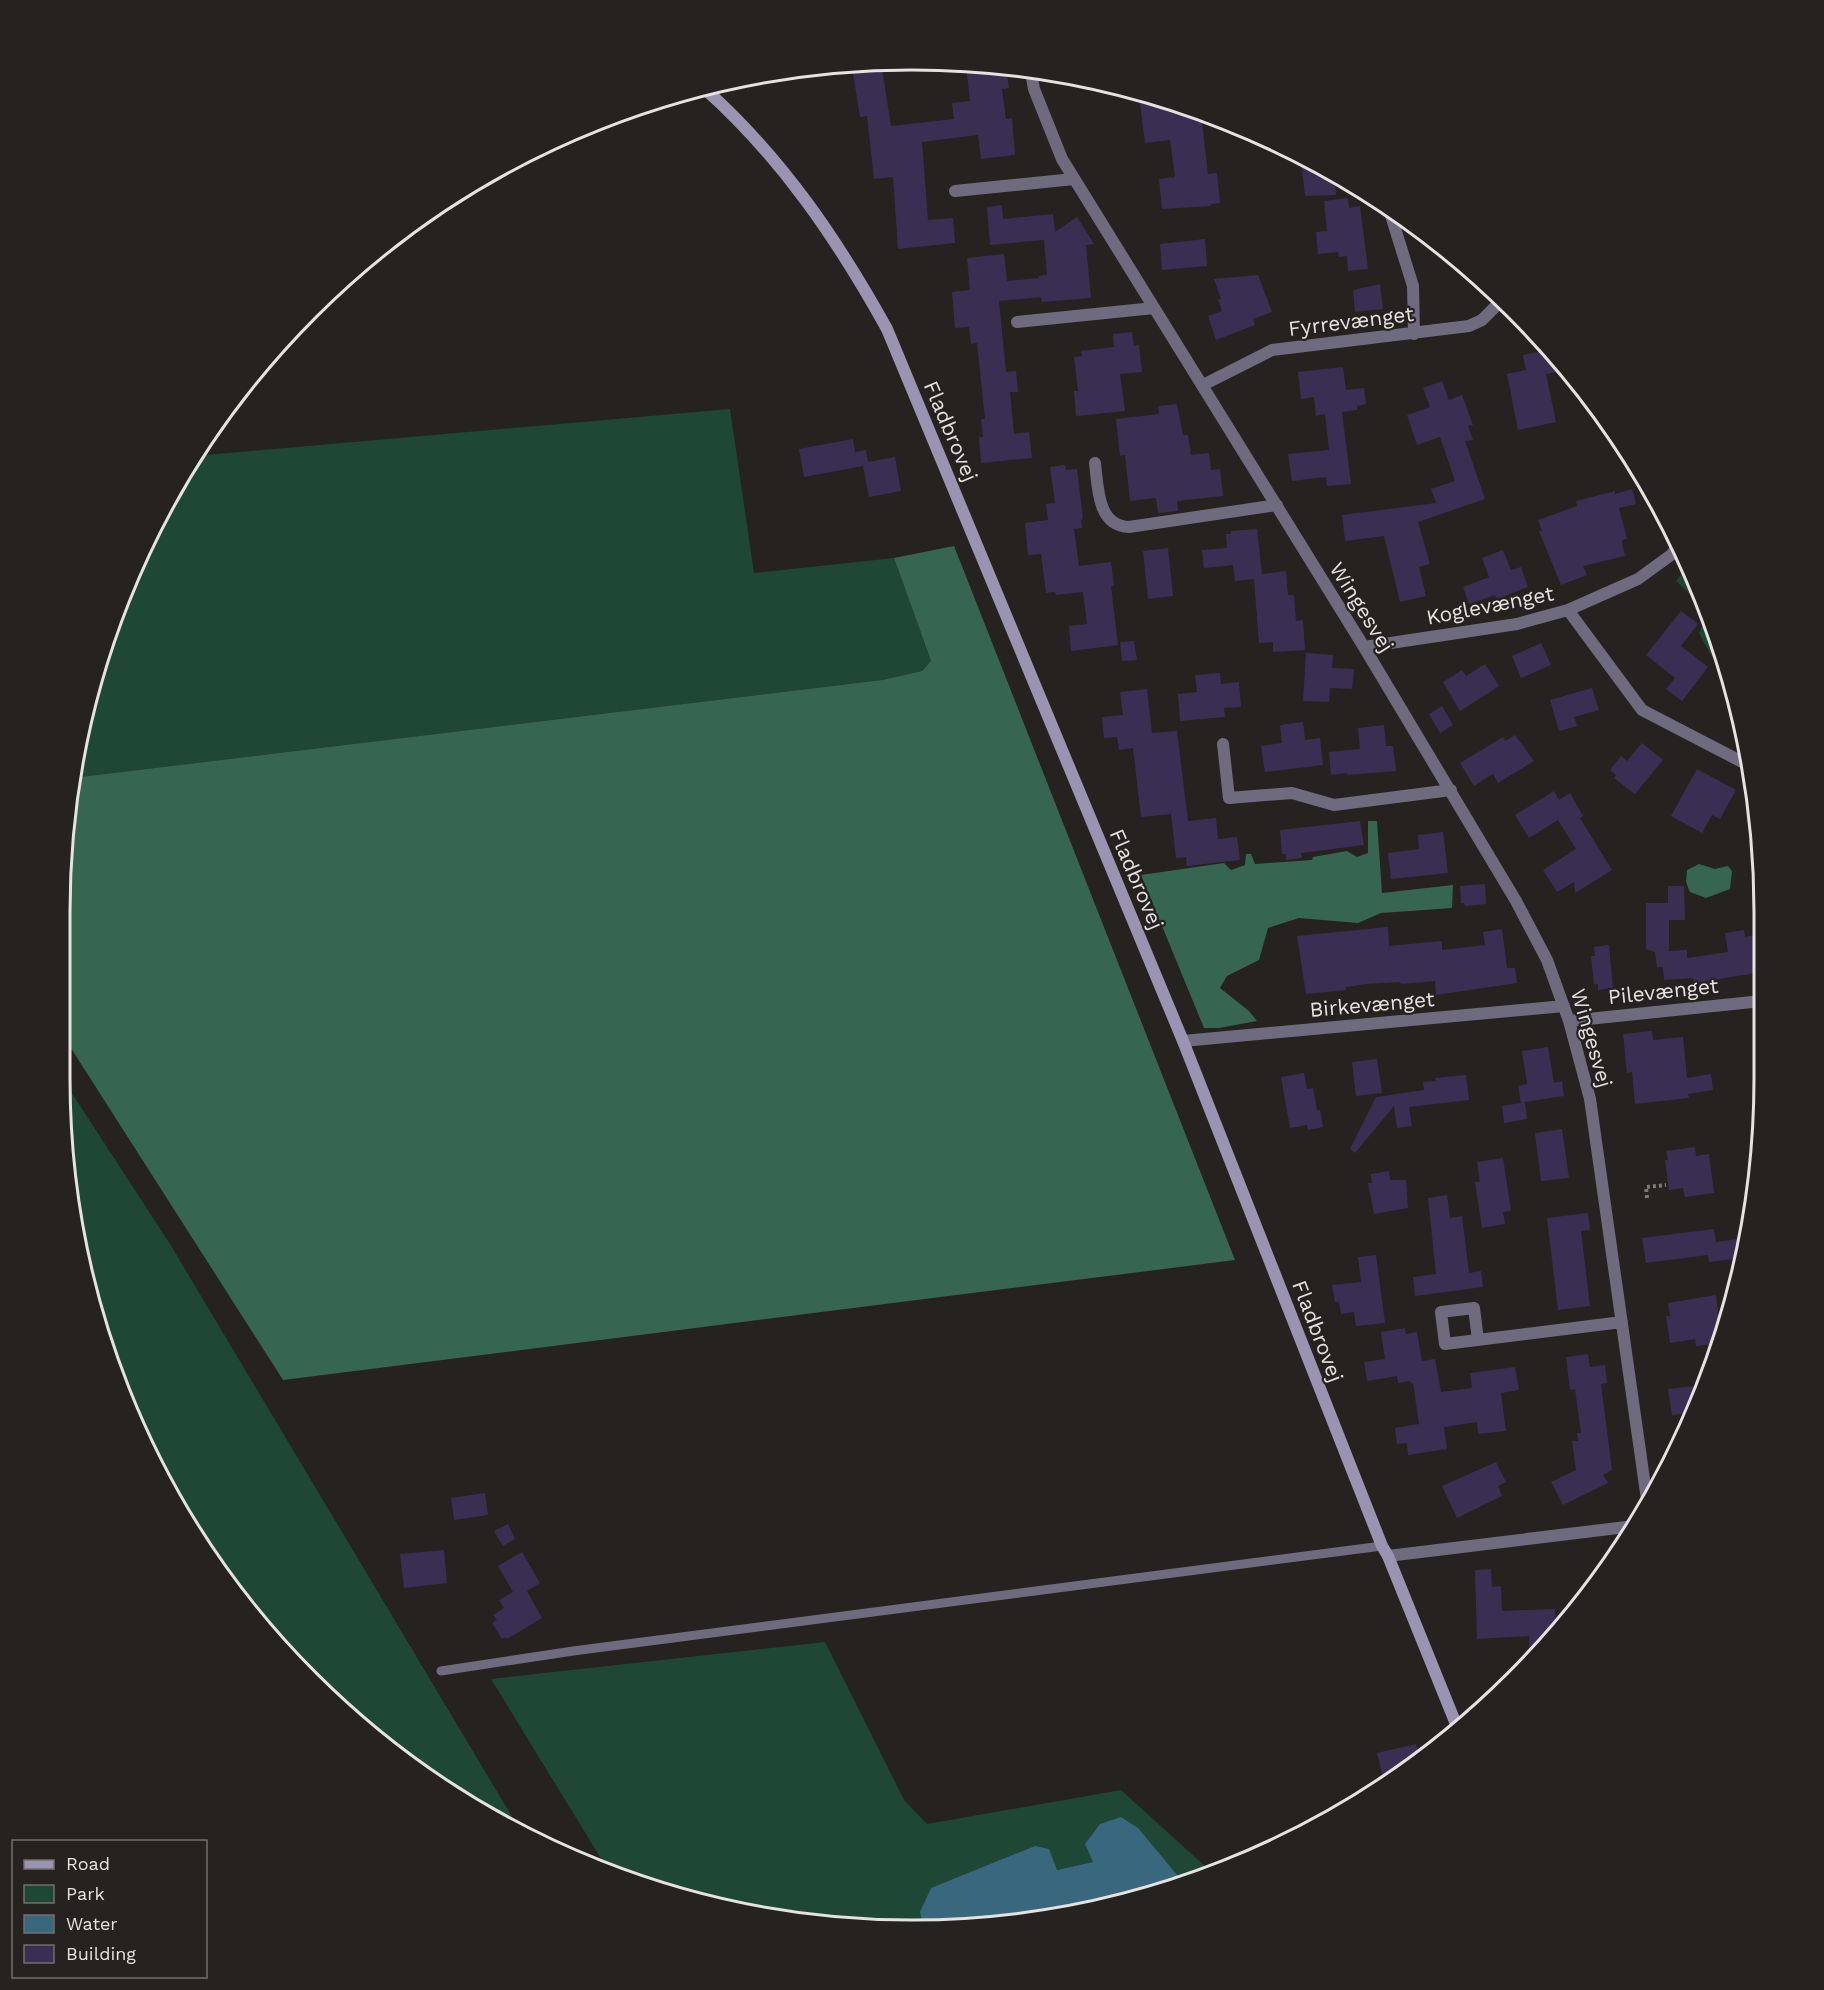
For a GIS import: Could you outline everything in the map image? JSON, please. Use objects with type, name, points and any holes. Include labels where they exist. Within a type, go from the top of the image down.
[{"type":"main road","name":"Fladbrovej","points":[[712,95],[735,115],[776,161],[814,210],[852,267],[888,329],[1183,1041],[1455,1721]]},
{"type":"street","name":"Wingesvej","points":[[1032,80],[1057,150],[1451,790],[1526,919],[1547,960],[1569,1021],[1590,1099],[1646,1490]]},
{"type":"street","points":[[955,191],[1074,179]]},
{"type":"street","points":[[1393,221],[1413,286],[1414,334]]},
{"type":"street","name":"Fyrrevænget","points":[[1203,385],[1272,350],[1469,326],[1482,320],[1496,306]]},
{"type":"street","points":[[1017,322],[1154,308]]},
{"type":"street","points":[[1095,463],[1104,513],[1120,527],[1277,505]]},
{"type":"street","name":"Koglevænget","points":[[1364,647],[1517,624],[1568,610],[1638,579],[1673,553]]},
{"type":"street","points":[[1568,610],[1642,710],[1739,760]]},
{"type":"street","points":[[1223,744],[1229,798],[1292,793],[1335,805],[1451,790]]},
{"type":"street","name":"Pilevænget","points":[[1569,1021],[1754,1003]]},
{"type":"street","name":"Birkevænget","points":[[1183,1041],[1564,1006]]},
{"type":"street","points":[[1478,1340],[1622,1322]]},
{"type":"street","points":[[1385,1551],[1624,1527]]},
{"type":"lane","points":[[441,1671],[573,1651],[1385,1551]]},
{"type":"path","points":[[1647,1198],[1646,1187],[1666,1185]]},
{"type":"green space","points":[[730,409],[754,573],[894,558],[931,661],[922,671],[882,680],[82,777],[99,694],[115,642],[157,540],[205,455]]},
{"type":"green space","points":[[954,546],[1235,1260],[283,1380],[70,1047],[72,857],[82,777],[882,680],[922,671],[931,661],[894,558]]},
{"type":"green space","points":[[1682,574],[1691,596],[1676,581]]},
{"type":"green space","points":[[1703,625],[1714,657],[1712,657],[1699,633]]},
{"type":"green space","points":[[1368,821],[1377,821],[1382,893],[1453,885],[1452,908],[1381,913],[1358,923],[1299,918],[1268,928],[1259,960],[1227,976],[1220,988],[1249,1011],[1257,1021],[1219,1028],[1204,1028],[1141,875],[1224,863],[1231,870],[1245,865],[1246,854],[1251,854],[1255,864],[1312,860],[1313,857],[1347,851],[1357,857],[1368,853]]},
{"type":"green space","points":[[1699,864],[1715,869],[1728,866],[1732,871],[1730,889],[1706,898],[1690,892],[1686,882],[1687,870]]},
{"type":"green space","points":[[70,1091],[170,1244],[513,1819],[444,1778],[400,1746],[357,1711],[317,1673],[279,1633],[244,1590],[212,1546],[183,1499],[157,1450],[135,1400],[115,1348],[99,1296],[78,1188]]},
{"type":"green space","points":[[825,1642],[904,1800],[927,1824],[1121,1790],[1205,1866],[1178,1876],[1167,1864],[1094,1862],[1057,1870],[920,1912],[921,1920],[857,1918],[802,1912],[694,1891],[602,1859],[491,1679]]},
{"type":"water","points":[[1121,1817],[1138,1828],[1178,1876],[1130,1891],[1076,1903],[967,1918],[921,1920],[920,1912],[931,1888],[1035,1846],[1049,1849],[1057,1870],[1093,1862],[1085,1844],[1100,1824]]},
{"type":"building","points":[[882,71],[891,126],[954,119],[952,103],[970,101],[967,72],[1007,76],[1009,88],[1002,89],[1006,119],[1012,118],[1015,155],[981,159],[978,135],[922,142],[928,220],[953,218],[955,243],[898,249],[893,177],[874,179],[867,116],[860,117],[853,73]]},
{"type":"building","points":[[1140,102],[1202,123],[1208,174],[1217,173],[1220,203],[1211,204],[1211,206],[1162,209],[1159,179],[1175,177],[1170,140],[1145,143]]},
{"type":"building","points":[[1302,166],[1335,184],[1336,195],[1305,196]]},
{"type":"building","points":[[1348,198],[1349,208],[1360,206],[1368,269],[1348,271],[1347,256],[1339,257],[1338,252],[1318,254],[1316,232],[1327,231],[1324,201]]},
{"type":"building","points":[[1002,205],[1003,219],[1053,214],[1055,232],[1077,217],[1094,244],[1086,245],[1091,298],[1042,302],[1041,297],[999,301],[1006,372],[1016,371],[1018,392],[1010,392],[1014,434],[1029,432],[1032,458],[981,463],[979,437],[983,437],[981,419],[985,419],[977,343],[971,344],[969,327],[955,328],[952,292],[970,290],[967,258],[1004,254],[1007,281],[1047,275],[1044,240],[990,245],[987,207]]},
{"type":"building","points":[[1205,239],[1207,266],[1162,270],[1160,244]]},
{"type":"building","points":[[1258,275],[1272,312],[1253,319],[1255,325],[1216,340],[1208,316],[1222,311],[1218,300],[1221,299],[1214,279]]},
{"type":"building","points":[[1380,284],[1383,309],[1355,312],[1353,290]]},
{"type":"building","points":[[1132,332],[1134,346],[1139,345],[1142,372],[1120,374],[1125,411],[1076,416],[1074,391],[1078,391],[1074,357],[1082,356],[1081,351],[1114,347],[1113,334]]},
{"type":"building","points":[[1540,352],[1557,372],[1546,374],[1556,422],[1518,430],[1507,374],[1526,370],[1523,355]]},
{"type":"building","points":[[1343,367],[1346,390],[1364,388],[1366,404],[1357,406],[1357,410],[1342,412],[1351,484],[1327,486],[1326,477],[1292,481],[1288,454],[1329,450],[1325,414],[1316,416],[1314,397],[1301,399],[1298,372]]},
{"type":"building","points":[[1442,381],[1449,400],[1462,395],[1473,425],[1468,426],[1473,440],[1465,441],[1485,499],[1418,522],[1430,564],[1419,567],[1426,596],[1400,602],[1384,536],[1345,541],[1342,515],[1436,503],[1431,489],[1455,481],[1440,437],[1417,445],[1407,415],[1430,407],[1423,388]]},
{"type":"building","points":[[1177,404],[1183,435],[1188,435],[1191,455],[1209,453],[1211,470],[1220,469],[1223,496],[1177,501],[1178,511],[1158,513],[1156,498],[1130,501],[1125,455],[1120,456],[1116,419],[1159,414],[1158,406]]},
{"type":"building","points":[[853,439],[855,452],[866,450],[868,462],[895,457],[901,491],[869,497],[863,466],[804,477],[799,449]]},
{"type":"building","points":[[1065,465],[1066,470],[1077,469],[1083,519],[1081,520],[1082,528],[1074,529],[1079,566],[1111,562],[1114,586],[1111,586],[1118,645],[1071,651],[1069,626],[1087,624],[1083,592],[1056,595],[1055,592],[1046,593],[1041,554],[1028,555],[1025,523],[1048,520],[1046,504],[1055,503],[1050,467]]},
{"type":"building","points":[[1632,489],[1636,504],[1619,508],[1627,539],[1622,540],[1625,556],[1583,566],[1587,575],[1561,585],[1539,531],[1542,531],[1538,520],[1577,506],[1576,501]]},
{"type":"building","points":[[1257,529],[1262,574],[1286,571],[1288,595],[1294,595],[1296,621],[1303,620],[1305,650],[1273,652],[1273,642],[1259,643],[1254,579],[1235,581],[1233,565],[1204,568],[1202,550],[1227,548],[1226,534],[1231,534],[1231,531]]},
{"type":"building","points":[[1168,548],[1173,596],[1148,599],[1143,551]]},
{"type":"building","points":[[1503,550],[1511,570],[1521,567],[1528,587],[1497,599],[1495,595],[1469,604],[1463,587],[1489,577],[1482,558]]},
{"type":"building","points":[[1681,611],[1698,624],[1681,646],[1708,667],[1682,701],[1666,689],[1675,678],[1646,655]]},
{"type":"building","points":[[1134,641],[1137,660],[1122,661],[1120,642]]},
{"type":"building","points":[[1541,643],[1551,665],[1521,678],[1512,656]]},
{"type":"building","points":[[1306,653],[1333,655],[1332,668],[1354,669],[1352,689],[1330,688],[1329,702],[1303,701]]},
{"type":"building","points":[[1485,664],[1499,686],[1460,711],[1443,682],[1462,670],[1466,676]]},
{"type":"building","points":[[1220,673],[1221,684],[1239,682],[1241,707],[1224,708],[1225,717],[1180,721],[1178,694],[1197,692],[1195,675]]},
{"type":"building","points":[[1592,688],[1599,710],[1574,717],[1577,726],[1559,731],[1550,700]]},
{"type":"building","points":[[1147,689],[1152,733],[1177,731],[1188,821],[1216,818],[1218,839],[1237,837],[1240,860],[1187,866],[1186,857],[1176,858],[1171,814],[1141,817],[1133,748],[1119,750],[1117,737],[1104,738],[1102,717],[1123,715],[1120,692]]},
{"type":"building","points":[[1442,706],[1453,725],[1440,733],[1429,714]]},
{"type":"building","points":[[1303,722],[1305,740],[1320,738],[1323,765],[1265,772],[1261,746],[1282,743],[1280,725]]},
{"type":"building","points":[[1384,725],[1386,746],[1393,746],[1396,771],[1331,775],[1329,752],[1360,749],[1358,728]]},
{"type":"building","points":[[1515,735],[1534,761],[1498,783],[1493,774],[1474,786],[1460,763],[1503,737],[1505,741]]},
{"type":"building","points":[[1642,743],[1663,760],[1635,794],[1614,778],[1616,775],[1610,770],[1621,756],[1627,761]]},
{"type":"building","points":[[1697,769],[1736,790],[1720,819],[1712,815],[1702,833],[1671,816]]},
{"type":"building","points":[[1554,791],[1559,800],[1570,793],[1583,816],[1580,818],[1612,870],[1575,893],[1574,882],[1557,892],[1543,870],[1576,849],[1558,820],[1529,838],[1515,815]]},
{"type":"building","points":[[1360,821],[1364,845],[1301,853],[1302,858],[1286,860],[1286,854],[1282,854],[1280,830]]},
{"type":"building","points":[[1443,832],[1448,873],[1391,879],[1388,853],[1419,849],[1418,835]]},
{"type":"building","points":[[1485,884],[1486,904],[1465,906],[1461,903],[1460,886]]},
{"type":"building","points":[[1668,886],[1684,886],[1685,920],[1669,920],[1669,951],[1687,950],[1687,958],[1728,952],[1725,933],[1744,930],[1745,937],[1754,935],[1754,973],[1694,983],[1693,978],[1664,980],[1663,967],[1657,967],[1655,952],[1646,949],[1646,903],[1668,903]]},
{"type":"building","points":[[1388,927],[1389,946],[1442,941],[1442,950],[1485,945],[1483,932],[1502,929],[1507,968],[1515,968],[1517,983],[1436,995],[1435,981],[1366,984],[1346,987],[1346,990],[1306,994],[1297,936]]},
{"type":"building","points":[[1609,945],[1613,988],[1598,990],[1598,984],[1594,984],[1591,956],[1595,956],[1594,947]]},
{"type":"building","points":[[1652,1031],[1653,1040],[1683,1037],[1687,1078],[1711,1074],[1713,1090],[1688,1094],[1689,1098],[1635,1104],[1632,1072],[1627,1073],[1623,1034]]},
{"type":"building","points":[[1548,1047],[1554,1083],[1562,1081],[1564,1096],[1525,1102],[1527,1119],[1504,1123],[1502,1106],[1521,1103],[1518,1086],[1527,1084],[1522,1051]]},
{"type":"building","points":[[1377,1059],[1382,1093],[1356,1096],[1352,1062]]},
{"type":"building","points":[[1304,1073],[1307,1089],[1313,1088],[1323,1127],[1308,1130],[1307,1125],[1290,1128],[1281,1077]]},
{"type":"building","points":[[1466,1075],[1469,1100],[1409,1107],[1412,1126],[1397,1128],[1394,1106],[1355,1153],[1350,1149],[1376,1097],[1424,1090],[1423,1082],[1436,1081],[1435,1078]]},
{"type":"building","points":[[1562,1129],[1569,1178],[1541,1181],[1535,1133]]},
{"type":"building","points":[[1695,1147],[1696,1156],[1709,1154],[1714,1193],[1685,1197],[1683,1188],[1669,1190],[1666,1151]]},
{"type":"building","points":[[1503,1158],[1511,1211],[1503,1212],[1505,1224],[1482,1228],[1475,1182],[1480,1182],[1477,1162]]},
{"type":"building","points":[[1389,1171],[1390,1180],[1406,1180],[1408,1208],[1374,1214],[1368,1183],[1372,1183],[1371,1174]]},
{"type":"building","points":[[1447,1195],[1450,1218],[1462,1216],[1469,1273],[1481,1271],[1483,1287],[1415,1296],[1413,1277],[1436,1274],[1428,1198]]},
{"type":"building","points":[[1588,1213],[1590,1230],[1581,1231],[1590,1306],[1558,1310],[1547,1218]]},
{"type":"building","points":[[1714,1229],[1716,1242],[1737,1239],[1733,1259],[1709,1262],[1708,1255],[1646,1263],[1642,1238]]},
{"type":"building","points":[[1376,1255],[1385,1323],[1356,1326],[1354,1312],[1341,1314],[1339,1302],[1335,1302],[1332,1285],[1361,1282],[1358,1257]]},
{"type":"building","points":[[1716,1295],[1718,1318],[1710,1344],[1696,1346],[1695,1339],[1670,1343],[1666,1316],[1670,1316],[1668,1303]]},
{"type":"building","points":[[1405,1328],[1406,1334],[1417,1332],[1422,1361],[1435,1359],[1441,1392],[1472,1388],[1470,1373],[1515,1367],[1519,1390],[1501,1393],[1506,1431],[1478,1434],[1477,1422],[1444,1427],[1447,1449],[1408,1455],[1407,1443],[1397,1444],[1395,1428],[1419,1424],[1413,1383],[1411,1384],[1410,1381],[1398,1383],[1397,1376],[1367,1381],[1364,1362],[1385,1359],[1381,1332]]},
{"type":"building","points":[[1588,1354],[1590,1367],[1605,1365],[1607,1383],[1601,1384],[1612,1470],[1603,1475],[1608,1483],[1563,1505],[1551,1482],[1576,1470],[1572,1441],[1578,1441],[1577,1433],[1581,1433],[1575,1389],[1570,1390],[1566,1357]]},
{"type":"building","points":[[1694,1386],[1683,1414],[1672,1415],[1668,1389]]},
{"type":"building","points":[[1496,1462],[1506,1482],[1498,1486],[1502,1496],[1457,1518],[1442,1486]]},
{"type":"building","points":[[485,1493],[488,1515],[454,1520],[451,1498]]},
{"type":"building","points":[[508,1524],[515,1539],[503,1546],[494,1531]]},
{"type":"building","points":[[444,1550],[447,1583],[404,1588],[400,1554]]},
{"type":"building","points":[[522,1552],[540,1583],[527,1591],[542,1618],[507,1639],[506,1637],[502,1639],[492,1623],[497,1620],[493,1615],[504,1608],[499,1600],[513,1592],[498,1566]]},
{"type":"building","points":[[1491,1569],[1492,1587],[1501,1586],[1502,1611],[1555,1609],[1555,1620],[1530,1649],[1529,1636],[1477,1639],[1475,1570]]},
{"type":"building","points":[[1416,1744],[1417,1751],[1383,1776],[1377,1753]]}]
